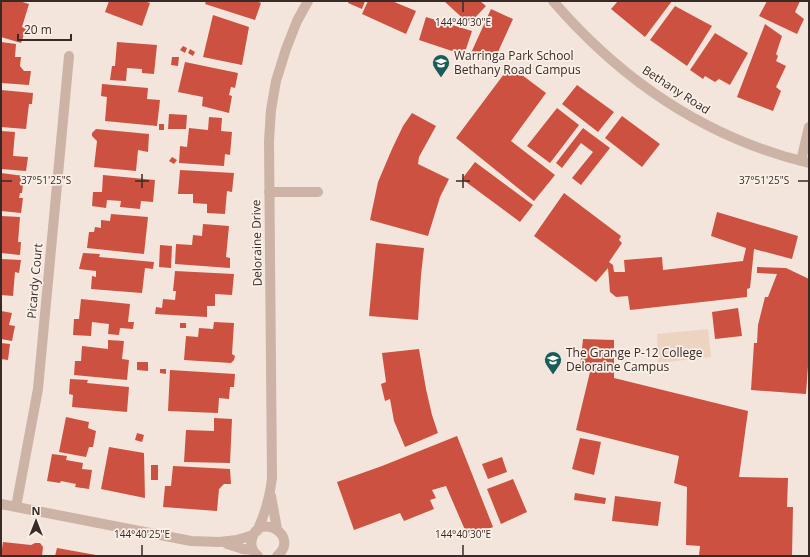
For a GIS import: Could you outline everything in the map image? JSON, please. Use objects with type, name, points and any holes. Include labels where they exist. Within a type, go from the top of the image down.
[{"type":"street","name":"Deloraine Drive","points":[[255,533],[266,510],[271,492],[273,460],[269,192],[269,140],[271,110],[276,81],[286,49],[297,21],[308,1]]},
{"type":"street","name":"Bethany Road","points":[[553,1],[594,45],[620,68],[673,106],[728,136],[805,162]]},
{"type":"street","name":"Picardy Court","points":[[16,507],[38,389],[69,56]]},
{"type":"street","points":[[805,162],[809,127]]},
{"type":"street","points":[[269,192],[318,192]]},
{"type":"street","name":"Deloraine Drive","points":[[271,492],[277,529],[281,533],[284,543],[283,549],[279,555]]},
{"type":"street","points":[[1,504],[191,541],[219,542],[237,540],[255,533],[261,528],[272,527],[277,529]]},
{"type":"street","points":[[255,533],[251,543],[256,554]]},
{"type":"street","points":[[219,542],[256,554]]},
{"type":"shaded area","points":[[708,329],[711,357],[658,363],[657,334]]},
{"type":"building","points":[[1,1],[19,1],[29,4],[22,27],[26,29],[21,43],[1,37]]},
{"type":"building","points":[[109,1],[144,1],[150,3],[142,26],[105,12]]},
{"type":"building","points":[[206,1],[256,1],[261,3],[255,20],[205,4]]},
{"type":"building","points":[[349,1],[365,1],[362,9],[348,3]]},
{"type":"building","points":[[368,1],[392,1],[416,11],[406,34],[362,14]]},
{"type":"building","points":[[444,1],[480,1],[486,6],[469,24]]},
{"type":"building","points":[[618,1],[672,1],[645,37],[611,9]]},
{"type":"building","points":[[767,1],[800,1],[795,12],[804,19],[797,34],[759,16]]},
{"type":"building","points":[[675,6],[712,26],[687,66],[650,40]]},
{"type":"building","points":[[491,9],[513,19],[493,63],[471,53]]},
{"type":"building","points":[[213,15],[249,27],[242,65],[203,57]]},
{"type":"building","points":[[426,17],[472,31],[464,55],[419,40]]},
{"type":"building","points":[[765,24],[782,36],[776,54],[778,56],[776,61],[786,66],[776,87],[781,91],[773,111],[737,97]]},
{"type":"building","points":[[715,33],[748,53],[730,85],[719,79],[715,82],[705,76],[703,79],[690,70]]},
{"type":"building","points":[[1,42],[16,44],[15,57],[21,57],[20,66],[24,71],[31,71],[29,85],[1,83]]},
{"type":"building","points":[[117,42],[157,45],[154,74],[142,73],[142,69],[127,68],[126,81],[110,80],[112,66],[115,66]]},
{"type":"building","points":[[183,46],[187,48],[185,53],[180,50]]},
{"type":"building","points":[[190,49],[195,52],[193,56],[188,53]]},
{"type":"building","points":[[172,57],[179,57],[178,66],[171,65]]},
{"type":"building","points":[[185,62],[238,73],[235,88],[231,87],[229,95],[232,96],[229,113],[202,106],[203,97],[178,92]]},
{"type":"building","points":[[510,66],[546,93],[511,141],[555,175],[534,201],[456,138]]},
{"type":"building","points":[[102,84],[148,88],[147,99],[160,100],[157,126],[105,121],[107,97],[101,96]]},
{"type":"building","points":[[577,85],[614,112],[598,132],[562,104]]},
{"type":"building","points":[[1,90],[33,93],[32,104],[29,104],[26,129],[1,127]]},
{"type":"building","points":[[557,108],[579,125],[550,163],[527,146]]},
{"type":"building","points":[[412,113],[436,126],[419,157],[418,164],[449,179],[440,197],[428,236],[370,220],[378,182],[403,126]]},
{"type":"building","points":[[169,114],[187,115],[186,129],[168,129]]},
{"type":"building","points":[[622,116],[660,144],[642,167],[605,138]]},
{"type":"building","points":[[209,117],[222,118],[221,131],[232,132],[230,155],[225,154],[224,166],[179,163],[180,146],[187,147],[189,128],[208,130]]},
{"type":"building","points":[[159,124],[164,124],[164,130],[159,130]]},
{"type":"building","points":[[583,128],[610,148],[581,185],[572,178],[593,152],[581,143],[562,168],[556,163]]},
{"type":"building","points":[[96,129],[149,134],[148,152],[138,150],[136,171],[94,167],[97,141],[92,136],[92,133]]},
{"type":"building","points":[[1,131],[15,132],[13,156],[28,157],[26,171],[1,169]]},
{"type":"building","points":[[172,157],[177,160],[174,164],[169,161]]},
{"type":"building","points":[[475,162],[533,205],[520,222],[462,179]]},
{"type":"building","points":[[180,170],[234,173],[232,192],[227,191],[225,214],[207,213],[207,204],[193,203],[193,194],[178,194]]},
{"type":"building","points":[[1,173],[24,176],[22,193],[20,193],[19,198],[23,198],[21,213],[1,211]]},
{"type":"building","points":[[103,175],[155,180],[153,202],[141,201],[140,209],[120,207],[121,201],[107,200],[106,208],[92,206],[93,192],[102,192]]},
{"type":"building","points":[[564,193],[621,236],[619,240],[622,243],[609,262],[613,265],[614,272],[625,272],[624,260],[662,257],[663,270],[743,261],[746,248],[711,236],[717,212],[798,236],[792,259],[754,249],[750,288],[747,289],[747,297],[630,310],[628,296],[616,297],[610,292],[608,268],[596,282],[534,236]]},
{"type":"building","points":[[111,214],[148,217],[144,254],[87,248],[89,232],[94,232],[95,227],[101,228],[101,220],[110,221]]},
{"type":"building","points":[[1,216],[20,217],[18,242],[21,242],[20,255],[1,253]]},
{"type":"building","points":[[203,224],[229,226],[226,257],[230,258],[230,268],[175,264],[176,244],[192,245],[193,235],[202,236]]},
{"type":"building","points":[[376,243],[424,248],[418,320],[369,316]]},
{"type":"building","points":[[160,245],[172,246],[171,268],[159,267]]},
{"type":"building","points":[[83,253],[100,254],[99,257],[154,262],[153,269],[145,268],[142,293],[91,289],[92,276],[96,277],[96,271],[79,269]]},
{"type":"building","points":[[1,259],[21,260],[19,273],[15,272],[13,296],[1,295]]},
{"type":"building","points":[[757,267],[786,268],[809,279],[809,352],[806,394],[751,390],[754,343],[757,343],[758,325],[765,297],[768,297],[777,274],[757,273]]},
{"type":"building","points":[[175,271],[234,274],[232,295],[215,294],[215,306],[207,306],[207,317],[155,314],[156,307],[162,308],[163,299],[175,300],[176,291],[173,291]]},
{"type":"building","points":[[81,299],[130,304],[128,322],[134,322],[133,329],[120,328],[119,335],[108,334],[109,324],[92,322],[91,336],[73,335],[74,319],[79,319]]},
{"type":"building","points":[[738,308],[742,336],[715,339],[712,312]]},
{"type":"building","points":[[1,311],[12,313],[9,325],[15,326],[12,341],[1,339]]},
{"type":"building","points":[[214,322],[234,323],[232,354],[235,356],[234,360],[231,363],[184,360],[186,336],[198,337],[199,328],[213,329]]},
{"type":"building","points":[[180,323],[186,323],[186,328],[180,328]]},
{"type":"building","points":[[583,339],[614,340],[614,378],[748,411],[739,477],[788,478],[787,507],[793,507],[792,556],[699,556],[700,546],[686,545],[687,487],[674,483],[679,456],[576,430],[590,372],[580,368]]},
{"type":"building","points":[[108,340],[124,341],[122,359],[129,360],[127,380],[74,375],[75,361],[81,361],[82,346],[108,349]]},
{"type":"building","points":[[1,343],[10,344],[8,360],[1,359]]},
{"type":"building","points":[[419,349],[426,389],[438,433],[405,447],[394,421],[390,399],[385,401],[381,384],[386,382],[382,353]]},
{"type":"building","points":[[137,362],[148,362],[148,371],[137,370]]},
{"type":"building","points":[[160,369],[166,369],[166,374],[160,373]]},
{"type":"building","points":[[170,370],[235,374],[234,387],[230,387],[229,399],[219,398],[218,413],[168,411]]},
{"type":"building","points":[[70,379],[88,380],[87,383],[129,387],[127,412],[72,407],[73,395],[69,394]]},
{"type":"building","points":[[66,417],[89,422],[88,428],[96,431],[93,447],[89,447],[86,457],[59,452]]},
{"type":"building","points":[[214,418],[232,419],[230,463],[184,462],[186,430],[214,431]]},
{"type":"building","points":[[137,433],[144,435],[142,442],[135,440]]},
{"type":"building","points":[[457,436],[493,527],[468,537],[446,486],[432,490],[436,498],[430,500],[434,509],[404,521],[400,513],[354,530],[337,482]]},
{"type":"building","points":[[580,438],[601,442],[594,475],[572,469]]},
{"type":"building","points":[[109,447],[144,453],[145,498],[101,489]]},
{"type":"building","points":[[52,454],[67,456],[66,460],[83,463],[82,469],[92,470],[89,489],[75,487],[76,484],[61,481],[60,483],[47,481]]},
{"type":"building","points":[[502,457],[507,472],[488,479],[482,464]]},
{"type":"building","points":[[151,465],[158,465],[158,480],[151,480]]},
{"type":"building","points":[[173,466],[230,469],[231,484],[224,484],[219,489],[217,511],[163,507],[165,486],[171,486]]},
{"type":"building","points":[[513,479],[527,512],[501,524],[487,489]]},
{"type":"building","points":[[575,493],[606,498],[605,504],[574,500]]},
{"type":"building","points":[[615,496],[661,502],[658,526],[612,521]]},
{"type":"building","points":[[3,542],[31,545],[40,543],[43,547],[42,556],[1,556]]},
{"type":"building","points":[[57,548],[96,555],[96,556],[55,556]]},
{"type":"place","name":"Warringa Park School Bethany Road Campus","points":[[441,78]]},
{"type":"place","name":"The Grange P-12 College Deloraine Campus","points":[[553,375]]}]
